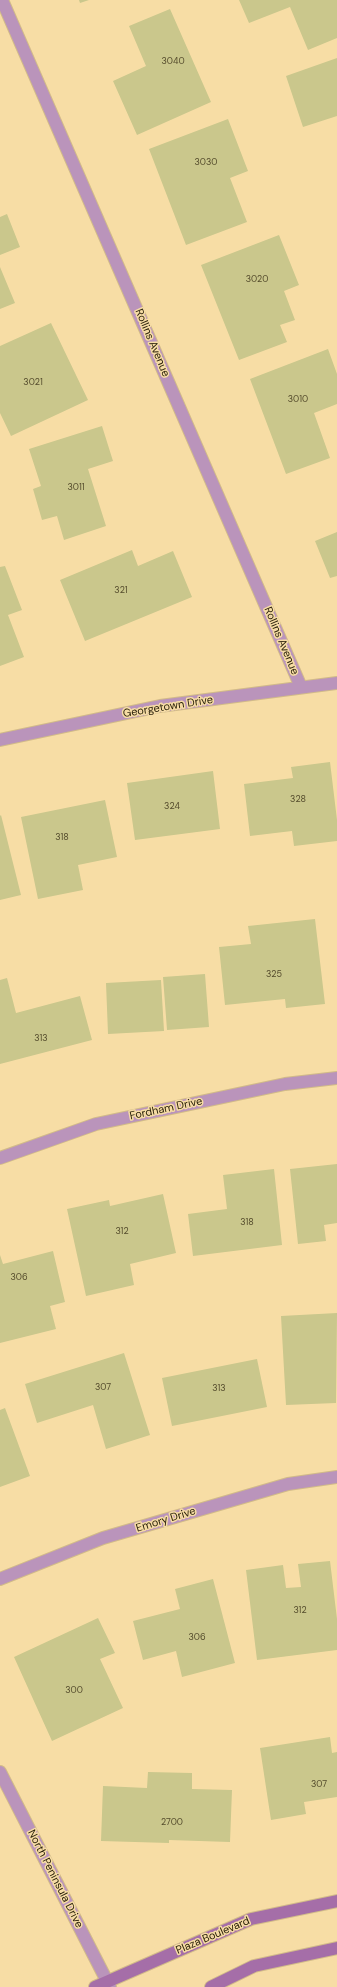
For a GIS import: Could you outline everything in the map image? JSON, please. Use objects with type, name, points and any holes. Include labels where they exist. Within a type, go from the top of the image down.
[{"type":"street","name":"Rollins Avenue","points":[[2,0],[301,687]]},
{"type":"street","name":"Georgetown Drive","points":[[0,740],[160,706],[337,683]]},
{"type":"street","name":"Fordham Drive","points":[[0,1158],[96,1124],[285,1084],[337,1078]]},
{"type":"street","name":"Emory Drive","points":[[0,1579],[104,1538],[288,1484],[337,1477]]},
{"type":"street","name":"North Peninsula Drive","points":[[0,1772],[109,1984]]},
{"type":"street","name":"Plaza Boulevard","points":[[95,1987],[109,1984],[251,1919],[337,1901]]},
{"type":"street","points":[[211,1987],[254,1966],[337,1948]]},
{"type":"building","points":[[79,0],[89,0],[80,3]]},
{"type":"building","points":[[239,0],[337,0],[337,38],[308,50],[290,7],[249,23]]},
{"type":"building","points":[[170,9],[211,102],[137,135],[113,81],[146,66],[129,26]]},
{"type":"building","points":[[337,58],[337,116],[303,127],[286,76]]},
{"type":"building","points":[[228,119],[248,171],[230,178],[247,222],[186,245],[149,149]]},
{"type":"building","points":[[7,214],[20,247],[0,255],[0,217]]},
{"type":"building","points":[[279,235],[299,285],[284,291],[295,320],[280,325],[287,342],[239,360],[201,265]]},
{"type":"building","points":[[0,267],[15,303],[0,309]]},
{"type":"building","points":[[51,323],[88,400],[11,436],[0,413],[0,346]]},
{"type":"building","points":[[328,349],[337,374],[337,404],[314,413],[330,458],[286,474],[250,379]]},
{"type":"building","points":[[102,426],[113,461],[88,469],[106,526],[64,540],[57,516],[42,520],[33,489],[41,486],[29,449]]},
{"type":"building","points":[[337,532],[337,576],[330,578],[315,541]]},
{"type":"building","points":[[132,550],[138,566],[173,551],[192,597],[85,641],[60,580]]},
{"type":"building","points":[[5,566],[22,610],[8,615],[24,657],[0,666],[0,567]]},
{"type":"building","points":[[330,762],[337,820],[337,841],[294,846],[292,831],[250,836],[244,784],[293,778],[291,767]]},
{"type":"building","points":[[213,771],[220,829],[135,840],[127,783]]},
{"type":"building","points":[[105,800],[117,857],[78,865],[83,890],[38,899],[21,817]]},
{"type":"building","points":[[1,815],[21,895],[0,900],[0,816]]},
{"type":"building","points":[[315,919],[325,1004],[286,1008],[285,999],[225,1005],[219,947],[251,944],[248,926]]},
{"type":"building","points":[[205,974],[209,1027],[167,1030],[163,977]]},
{"type":"building","points":[[7,978],[16,1013],[80,996],[92,1040],[0,1064],[0,980]]},
{"type":"building","points":[[161,980],[164,1031],[108,1034],[106,983]]},
{"type":"building","points":[[337,1164],[337,1223],[324,1225],[326,1241],[298,1244],[290,1169]]},
{"type":"building","points":[[274,1169],[282,1245],[193,1256],[188,1214],[227,1209],[223,1175]]},
{"type":"building","points":[[163,1194],[176,1253],[130,1264],[134,1285],[86,1296],[67,1209],[109,1200],[110,1206]]},
{"type":"building","points":[[53,1251],[65,1302],[50,1306],[56,1329],[0,1343],[0,1255],[3,1264]]},
{"type":"building","points":[[337,1313],[336,1403],[286,1405],[281,1316]]},
{"type":"building","points":[[124,1353],[150,1435],[106,1449],[93,1405],[37,1423],[25,1384]]},
{"type":"building","points":[[257,1359],[267,1407],[172,1426],[162,1378]]},
{"type":"building","points":[[5,1408],[30,1476],[0,1487],[0,1410]]},
{"type":"building","points":[[330,1561],[337,1619],[337,1650],[257,1660],[246,1570],[283,1565],[286,1588],[301,1587],[298,1564]]},
{"type":"building","points":[[213,1579],[235,1663],[182,1677],[176,1651],[143,1660],[133,1621],[180,1609],[175,1589]]},
{"type":"building","points":[[98,1618],[115,1653],[100,1659],[123,1708],[52,1741],[14,1657]]},
{"type":"building","points":[[330,1737],[332,1753],[337,1752],[337,1797],[304,1802],[306,1814],[271,1820],[260,1748]]},
{"type":"building","points":[[148,1772],[192,1773],[192,1789],[232,1790],[230,1842],[169,1840],[169,1843],[101,1841],[103,1786],[147,1788]]}]
